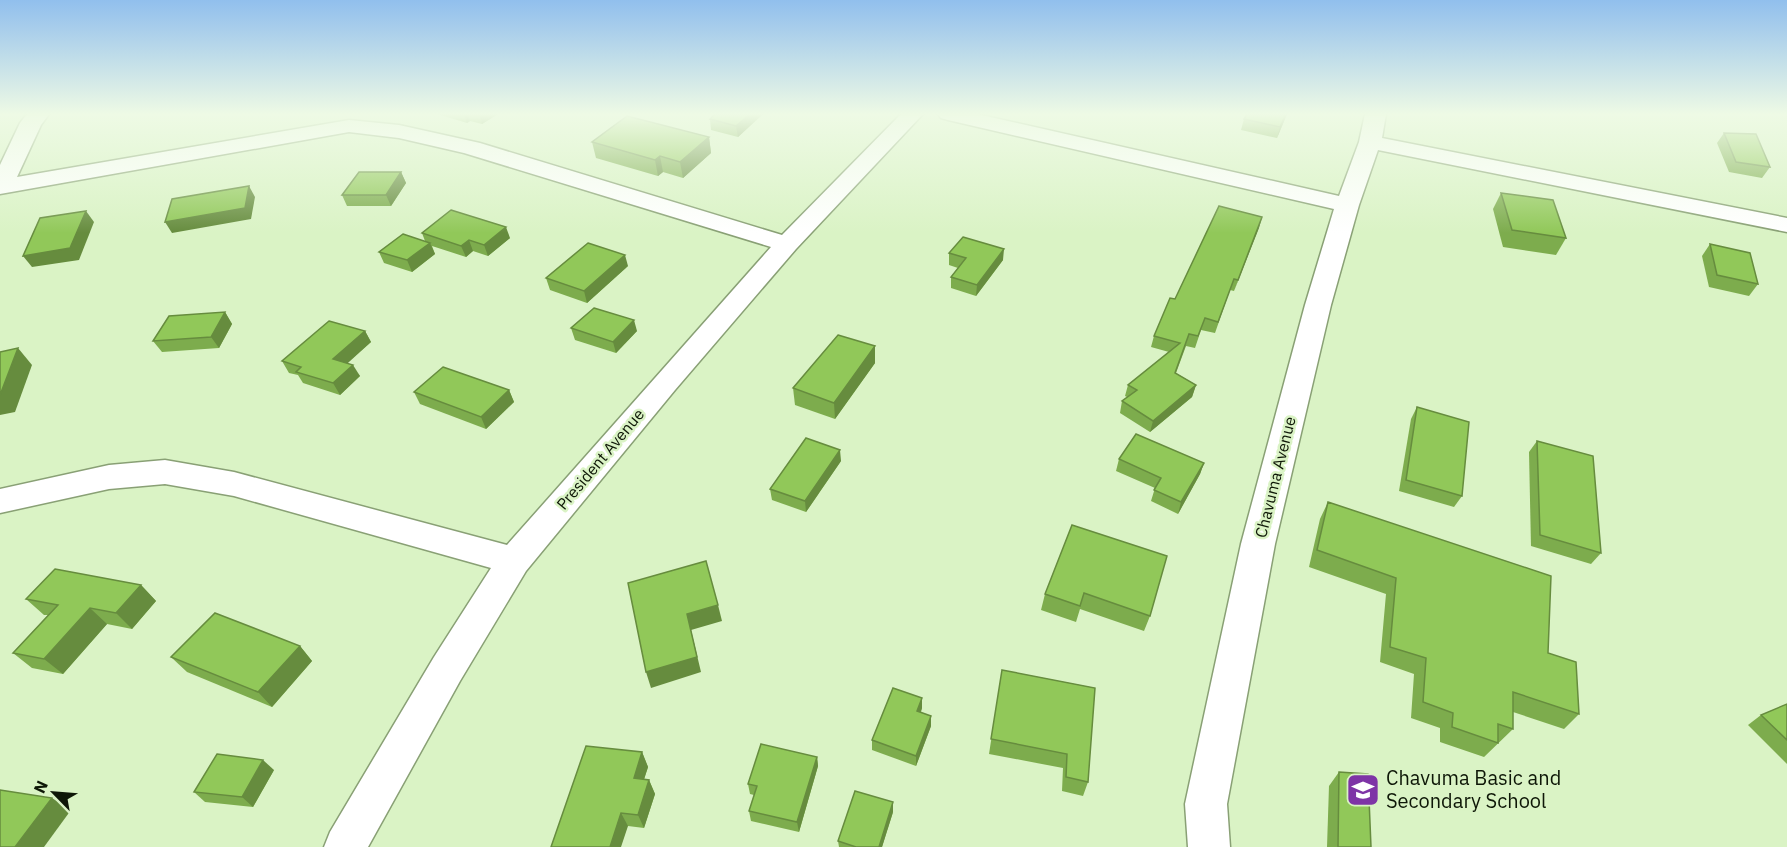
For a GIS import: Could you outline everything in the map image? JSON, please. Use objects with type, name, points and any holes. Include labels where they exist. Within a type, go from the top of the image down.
[{"type":"street","points":[[0,187],[16,154]]},
{"type":"street","points":[[0,187],[177,154]]},
{"type":"street","points":[[491,154],[787,244]]},
{"type":"street","name":"President Avenue","points":[[345,847],[447,669],[514,561],[665,382],[787,244],[875,154]]},
{"type":"street","points":[[1121,154],[1347,205]]},
{"type":"street","name":"Chavuma Avenue","points":[[1209,847],[1206,804],[1258,543],[1318,304],[1347,205],[1366,154]]},
{"type":"street","points":[[1428,154],[1787,225]]},
{"type":"street","points":[[0,501],[109,477],[165,472],[234,484],[514,561]]},
{"type":"building","points":[[632,154],[690,154],[680,162],[660,156],[655,160]]},
{"type":"building","points":[[1732,154],[1764,154],[1770,167],[1736,162]]},
{"type":"building","points":[[359,172],[401,172],[386,195],[342,195]]},
{"type":"building","points":[[249,186],[245,208],[165,222],[172,199]]},
{"type":"building","points":[[1501,193],[1553,200],[1566,238],[1512,230]]},
{"type":"building","points":[[1219,206],[1262,217],[1238,280],[1234,279],[1218,322],[1205,318],[1198,336],[1189,334],[1175,373],[1196,385],[1153,421],[1122,401],[1137,390],[1128,385],[1180,343],[1154,336],[1170,298],[1175,299]]},
{"type":"building","points":[[451,210],[506,227],[484,245],[469,240],[461,246],[422,233]]},
{"type":"building","points":[[86,211],[70,248],[23,256],[40,218]]},
{"type":"building","points":[[403,234],[430,243],[407,260],[379,252]]},
{"type":"building","points":[[963,237],[1004,249],[977,285],[951,277],[966,258],[949,253]]},
{"type":"building","points":[[588,243],[625,255],[584,291],[546,278]]},
{"type":"building","points":[[1710,244],[1750,253],[1758,284],[1717,275]]},
{"type":"building","points":[[594,308],[634,320],[613,342],[571,328]]},
{"type":"building","points":[[225,312],[211,337],[153,341],[169,316]]},
{"type":"building","points":[[329,321],[365,331],[333,359],[353,365],[333,383],[296,372],[301,367],[282,361]]},
{"type":"building","points":[[838,335],[875,346],[834,403],[793,388]]},
{"type":"building","points":[[18,348],[0,395],[0,352]]},
{"type":"building","points":[[443,367],[509,390],[481,417],[414,392]]},
{"type":"building","points":[[1417,407],[1469,422],[1462,496],[1406,480]]},
{"type":"building","points":[[1136,434],[1204,463],[1181,502],[1154,490],[1161,478],[1119,459]]},
{"type":"building","points":[[806,438],[840,450],[805,501],[770,489]]},
{"type":"building","points":[[1537,441],[1593,456],[1601,553],[1540,535]]},
{"type":"building","points":[[1328,502],[1551,576],[1548,653],[1576,662],[1579,714],[1513,692],[1513,729],[1498,724],[1498,743],[1452,727],[1453,713],[1423,702],[1426,658],[1390,647],[1396,578],[1317,550]]},
{"type":"building","points":[[1072,525],[1167,556],[1150,616],[1084,593],[1080,606],[1045,594]]},
{"type":"building","points":[[706,561],[718,605],[687,614],[697,657],[646,672],[628,583]]},
{"type":"building","points":[[55,569],[141,585],[116,613],[90,608],[44,659],[13,653],[58,605],[26,599]]},
{"type":"building","points":[[215,613],[300,646],[258,692],[171,657]]},
{"type":"building","points":[[1002,670],[1095,688],[1088,782],[1066,777],[1067,754],[991,739]]},
{"type":"building","points":[[893,688],[922,698],[917,711],[931,716],[916,756],[872,740]]},
{"type":"building","points":[[1787,704],[1787,740],[1761,715]]},
{"type":"building","points":[[761,744],[817,757],[797,822],[749,811],[757,786],[748,784]]},
{"type":"building","points":[[586,746],[642,752],[634,778],[649,780],[638,815],[621,813],[610,847],[551,847]]},
{"type":"building","points":[[217,754],[263,760],[242,797],[194,792]]},
{"type":"building","points":[[1339,772],[1368,774],[1371,847],[1338,847]]},
{"type":"building","points":[[0,790],[52,798],[15,847],[0,847]]},
{"type":"building","points":[[855,791],[893,802],[879,847],[856,847],[838,841]]},
{"type":"place","name":"Chavuma Basic and Secondary School","points":[[1363,790]]}]
